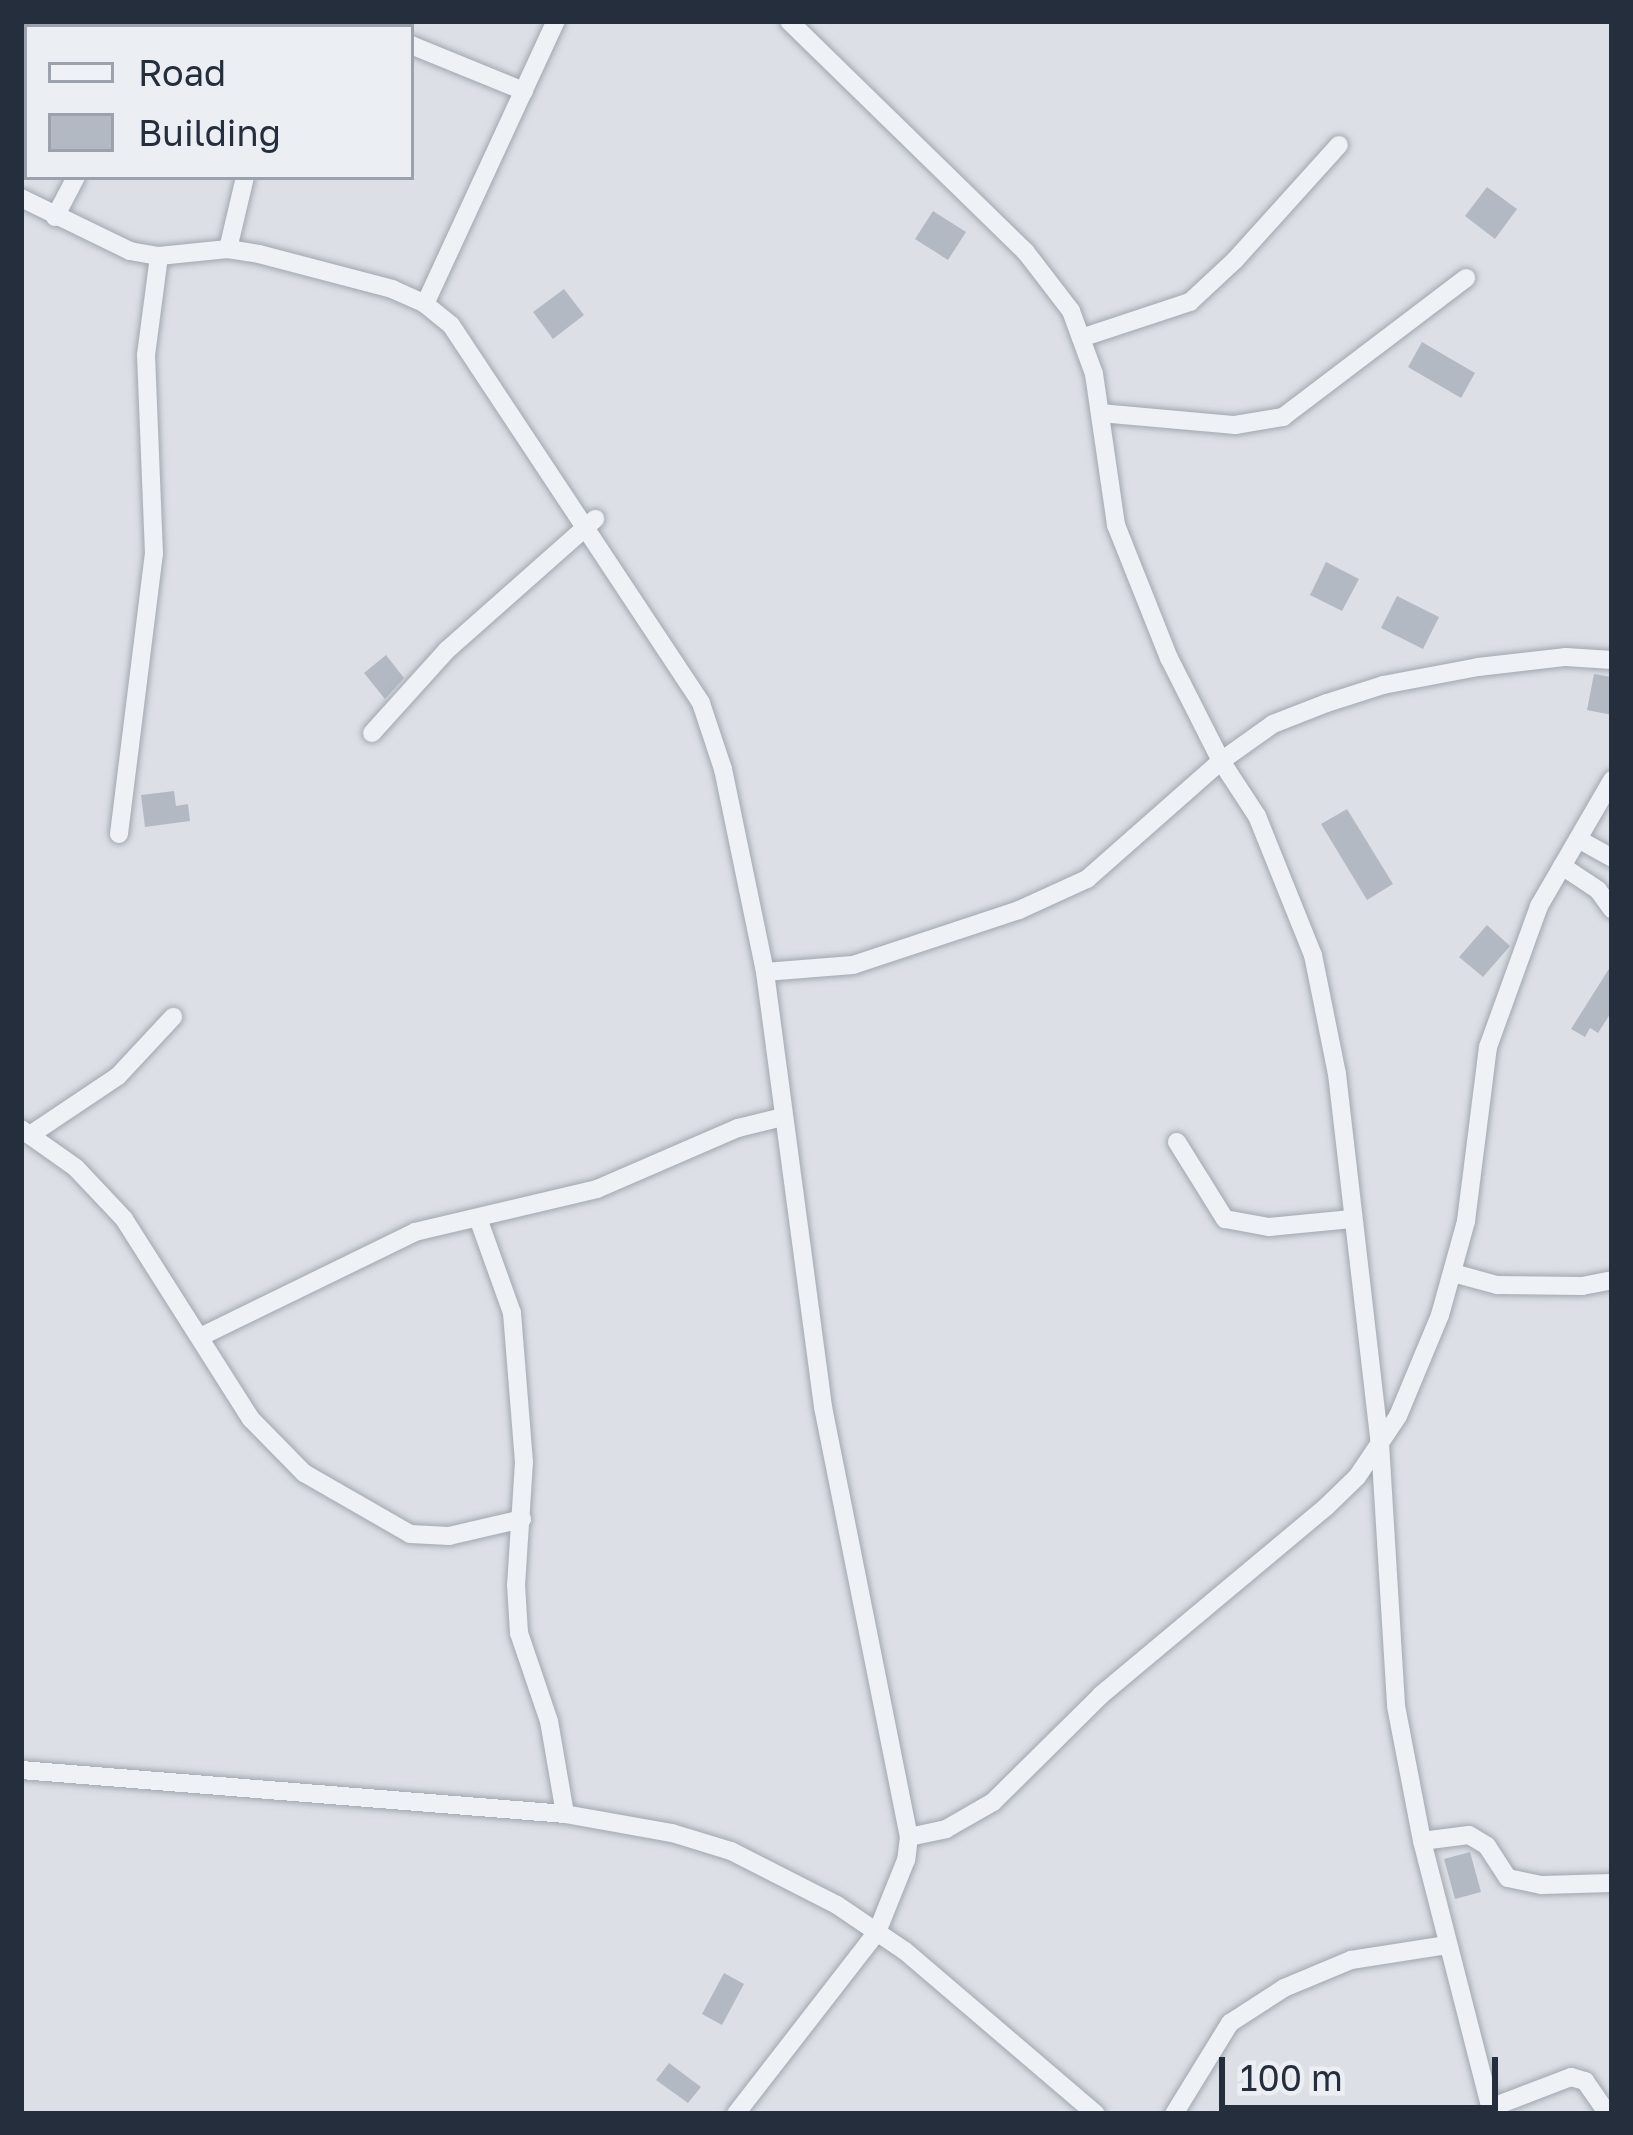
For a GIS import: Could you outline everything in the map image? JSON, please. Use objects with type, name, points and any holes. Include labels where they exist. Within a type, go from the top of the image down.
[{"type":"street","points":[[425,304],[556,21]]},
{"type":"street","points":[[789,21],[1025,251],[1071,311],[1094,374],[1116,525],[1169,658],[1221,761],[1257,816],[1313,955],[1336,1074],[1379,1443],[1396,1706],[1421,1841],[1491,2111],[1571,2077],[1585,2081],[1608,2114]]},
{"type":"street","points":[[414,47],[524,91]]},
{"type":"street","points":[[1081,338],[1190,302],[1235,260],[1339,145]]},
{"type":"street","points":[[55,217],[74,180]]},
{"type":"street","points":[[228,249],[243,180]]},
{"type":"street","points":[[21,198],[130,251],[159,256],[228,249],[334,272],[425,304],[451,325],[589,523],[701,704],[723,769],[765,972],[843,1523],[909,1837],[906,1860],[878,1932],[736,2114]]},
{"type":"street","points":[[119,834],[154,554],[146,355],[159,256]]},
{"type":"street","points":[[1100,413],[1235,424],[1282,417],[1466,278]]},
{"type":"street","points":[[372,733],[447,650],[589,523]]},
{"type":"street","points":[[765,972],[853,965],[949,936],[1070,886],[1152,825],[1221,761],[1274,724],[1383,685],[1544,660],[1612,659]]},
{"type":"street","points":[[909,1837],[946,1829],[993,1802],[1101,1695],[1326,1508],[1379,1443],[1409,1396],[1453,1273],[1466,1222],[1488,1047],[1539,906],[1612,779]]},
{"type":"street","points":[[1578,838],[1612,858]]},
{"type":"street","points":[[1562,866],[1598,890],[1612,909]]},
{"type":"street","points":[[173,1016],[118,1076],[26,1132],[76,1168],[124,1219],[251,1419],[304,1473],[410,1534],[449,1536],[522,1519]]},
{"type":"street","points":[[202,1336],[415,1232],[597,1189],[738,1128],[783,1117]]},
{"type":"street","points":[[1177,1142],[1225,1219],[1239,1226],[1352,1220]]},
{"type":"street","points":[[478,1218],[512,1313],[519,1370],[520,1633],[549,1721],[565,1814]]},
{"type":"street","points":[[1453,1273],[1497,1285],[1582,1286],[1612,1280]]},
{"type":"street","points":[[21,1771],[565,1814],[672,1833],[730,1851],[837,1905],[878,1932],[1001,2029],[1096,2114]]},
{"type":"street","points":[[1421,1841],[1469,1835],[1487,1846],[1508,1878],[1542,1885],[1612,1883]]},
{"type":"street","points":[[1174,2114],[1230,2023],[1284,1988],[1351,1960],[1447,1945]]},
{"type":"building","points":[[1487,187],[1517,209],[1495,239],[1465,216]]},
{"type":"building","points":[[933,211],[966,232],[948,260],[915,239]]},
{"type":"building","points":[[564,289],[584,315],[553,339],[533,312]]},
{"type":"building","points":[[1422,342],[1475,373],[1461,398],[1408,367]]},
{"type":"building","points":[[1326,562],[1359,579],[1342,611],[1310,595]]},
{"type":"building","points":[[1397,596],[1439,617],[1423,649],[1381,628]]},
{"type":"building","points":[[386,655],[404,678],[385,699],[364,673]]},
{"type":"building","points":[[1594,674],[1612,677],[1612,715],[1587,710]]},
{"type":"building","points":[[174,791],[176,806],[188,804],[190,821],[145,827],[141,795]]},
{"type":"building","points":[[1347,809],[1393,884],[1367,900],[1321,824]]},
{"type":"building","points":[[1487,925],[1510,946],[1483,977],[1459,957]]},
{"type":"building","points":[[1612,964],[1612,1011],[1598,1033],[1590,1028],[1585,1037],[1571,1029]]},
{"type":"building","points":[[1470,1852],[1481,1892],[1455,1899],[1444,1859]]},
{"type":"building","points":[[724,1973],[744,1984],[722,2025],[702,2014]]},
{"type":"building","points":[[669,2063],[701,2087],[688,2103],[656,2080]]}]
